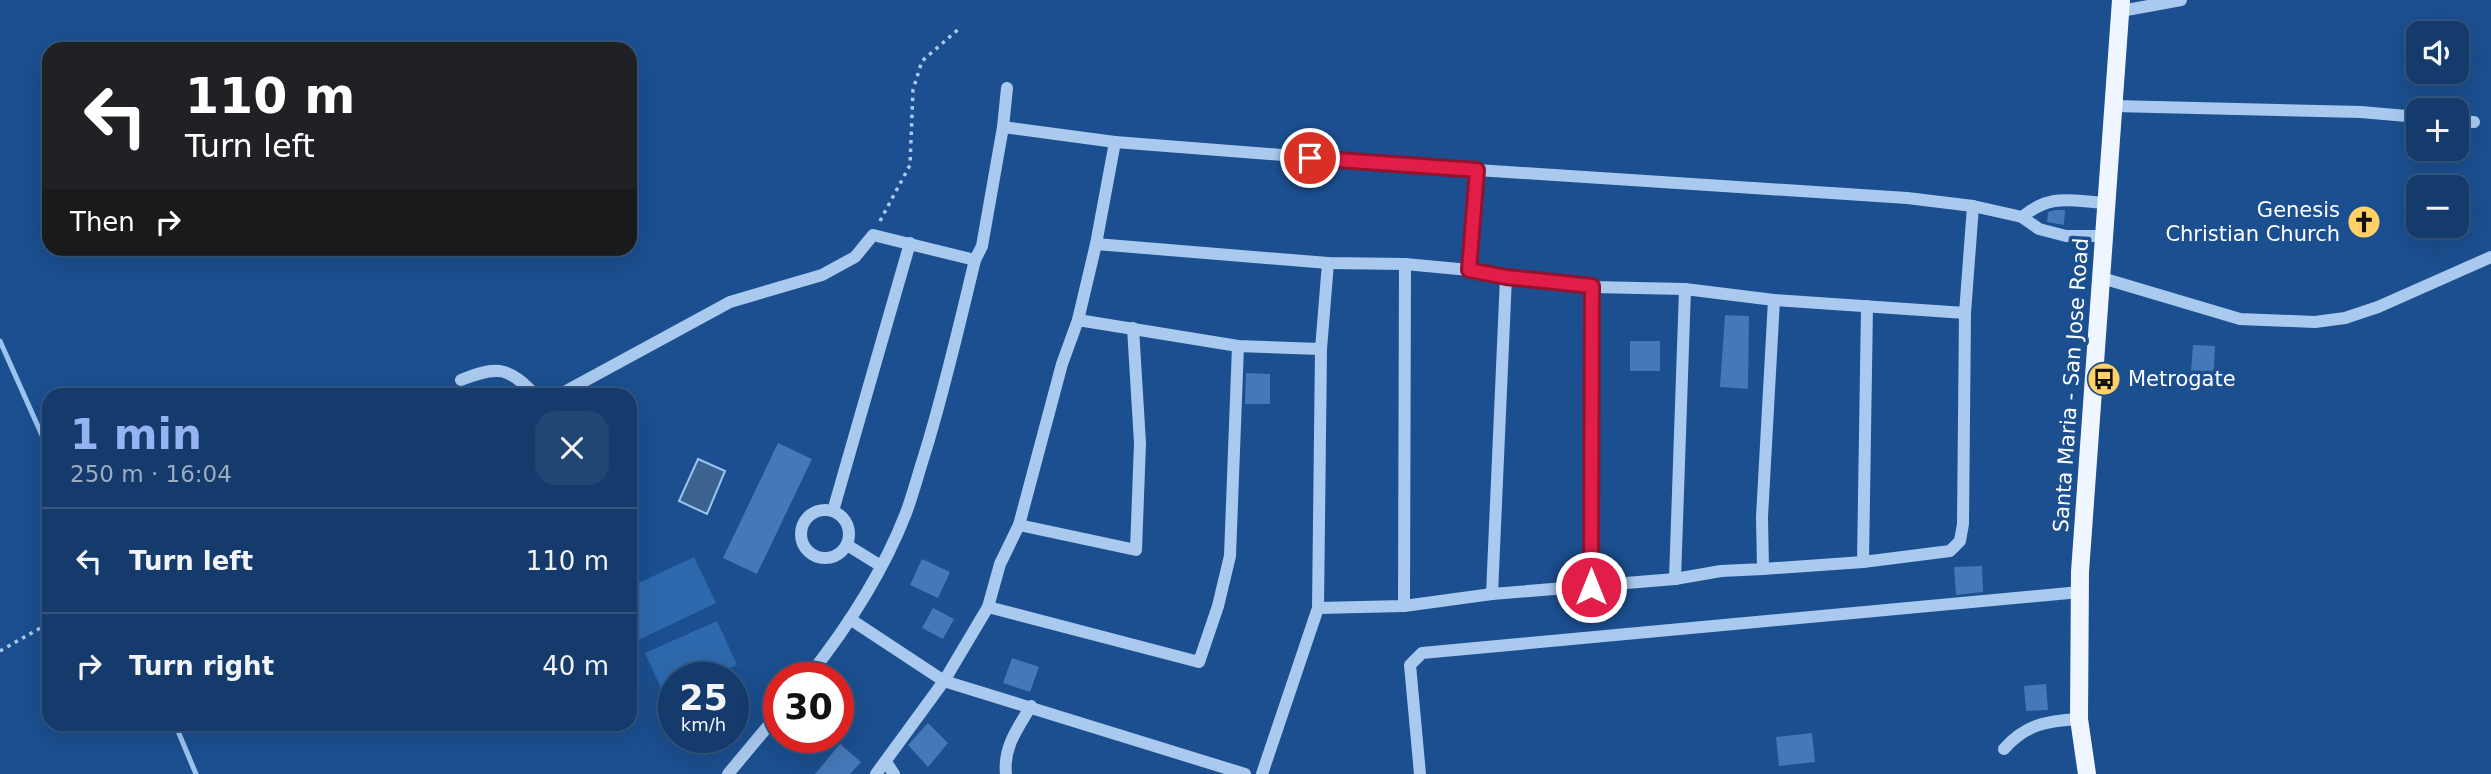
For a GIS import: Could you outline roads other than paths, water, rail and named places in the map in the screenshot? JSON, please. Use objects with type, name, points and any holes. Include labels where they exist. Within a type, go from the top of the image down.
[{"type":"main road","name":"Santa Maria - San Jose Road","points":[[2087,774],[2078,719],[2080,592],[2121,6]]},
{"type":"street","points":[[2121,6],[2180,0]]},
{"type":"street","points":[[819,662],[850,620],[881,566],[906,512],[945,387],[975,260],[982,246],[1003,127],[1007,88]]},
{"type":"street","points":[[2114,106],[2361,112],[2406,116]]},
{"type":"street","points":[[2469,122],[2474,122]]},
{"type":"street","points":[[1003,127],[1115,142],[1477,170],[1908,198],[1973,206],[2022,217],[2039,229],[2066,236],[2104,236]]},
{"type":"street","points":[[876,774],[944,681],[988,607],[1000,564],[1019,525],[1062,364],[1078,320],[1096,244],[1115,142]]},
{"type":"street","points":[[1469,270],[1477,170]]},
{"type":"street","points":[[2022,217],[2037,205],[2052,200],[2106,203]]},
{"type":"street","points":[[1318,608],[1404,606],[1492,594],[1675,579],[1721,571],[1863,562],[1950,551],[1960,541],[1963,524],[1965,313],[1973,206]]},
{"type":"street","points":[[572,388],[730,302],[822,275],[855,257],[873,235],[975,260]]},
{"type":"street","points":[[833,511],[910,243]]},
{"type":"street","points":[[1096,244],[1328,263],[1405,264],[1592,286],[1685,289],[1774,300],[1965,313]]},
{"type":"street","points":[[2102,278],[2240,319],[2315,322],[2345,318],[2378,307],[2491,257]]},
{"type":"street","points":[[1262,774],[1318,608],[1321,349],[1328,263]]},
{"type":"street","points":[[1404,606],[1405,264]]},
{"type":"street","points":[[1492,594],[1506,277]]},
{"type":"street","points":[[1591,587],[1592,286]]},
{"type":"street","points":[[1675,579],[1685,289]]},
{"type":"street","points":[[1763,569],[1762,517],[1774,300]]},
{"type":"street","points":[[1863,562],[1867,306]]},
{"type":"street","points":[[1078,320],[1238,346],[1321,349]]},
{"type":"street","points":[[1019,525],[1136,550],[1140,443],[1133,328]]},
{"type":"street","points":[[988,607],[1199,662],[1218,606],[1230,556],[1238,346]]},
{"type":"street","points":[[461,380],[486,370],[500,370],[518,377],[528,388]]},
{"type":"street","points":[[825,510],[833,511],[846,521],[849,537],[846,545],[834,556],[818,556],[805,546],[802,538],[804,522],[810,515],[825,510]]},
{"type":"street","points":[[846,545],[881,566]]},
{"type":"street","points":[[1420,774],[1410,665],[1422,653],[2080,592]]},
{"type":"street","points":[[850,620],[944,681],[1245,774]]},
{"type":"street","points":[[1006,774],[1004,760],[1010,740],[1031,706]]},
{"type":"street","points":[[2004,749],[2015,736],[2033,727],[2049,721],[2078,719]]},
{"type":"street","points":[[728,774],[763,732]]},
{"type":"street","points":[[886,762],[894,774]]},
{"type":"waterway","points":[[0,341],[42,435]]},
{"type":"waterway","points":[[178,731],[196,774]]},
{"type":"place","name":"Genesis Christian Church","points":[[2364,222]]},
{"type":"place","name":"Metrogate","points":[[2104,379]]}]
